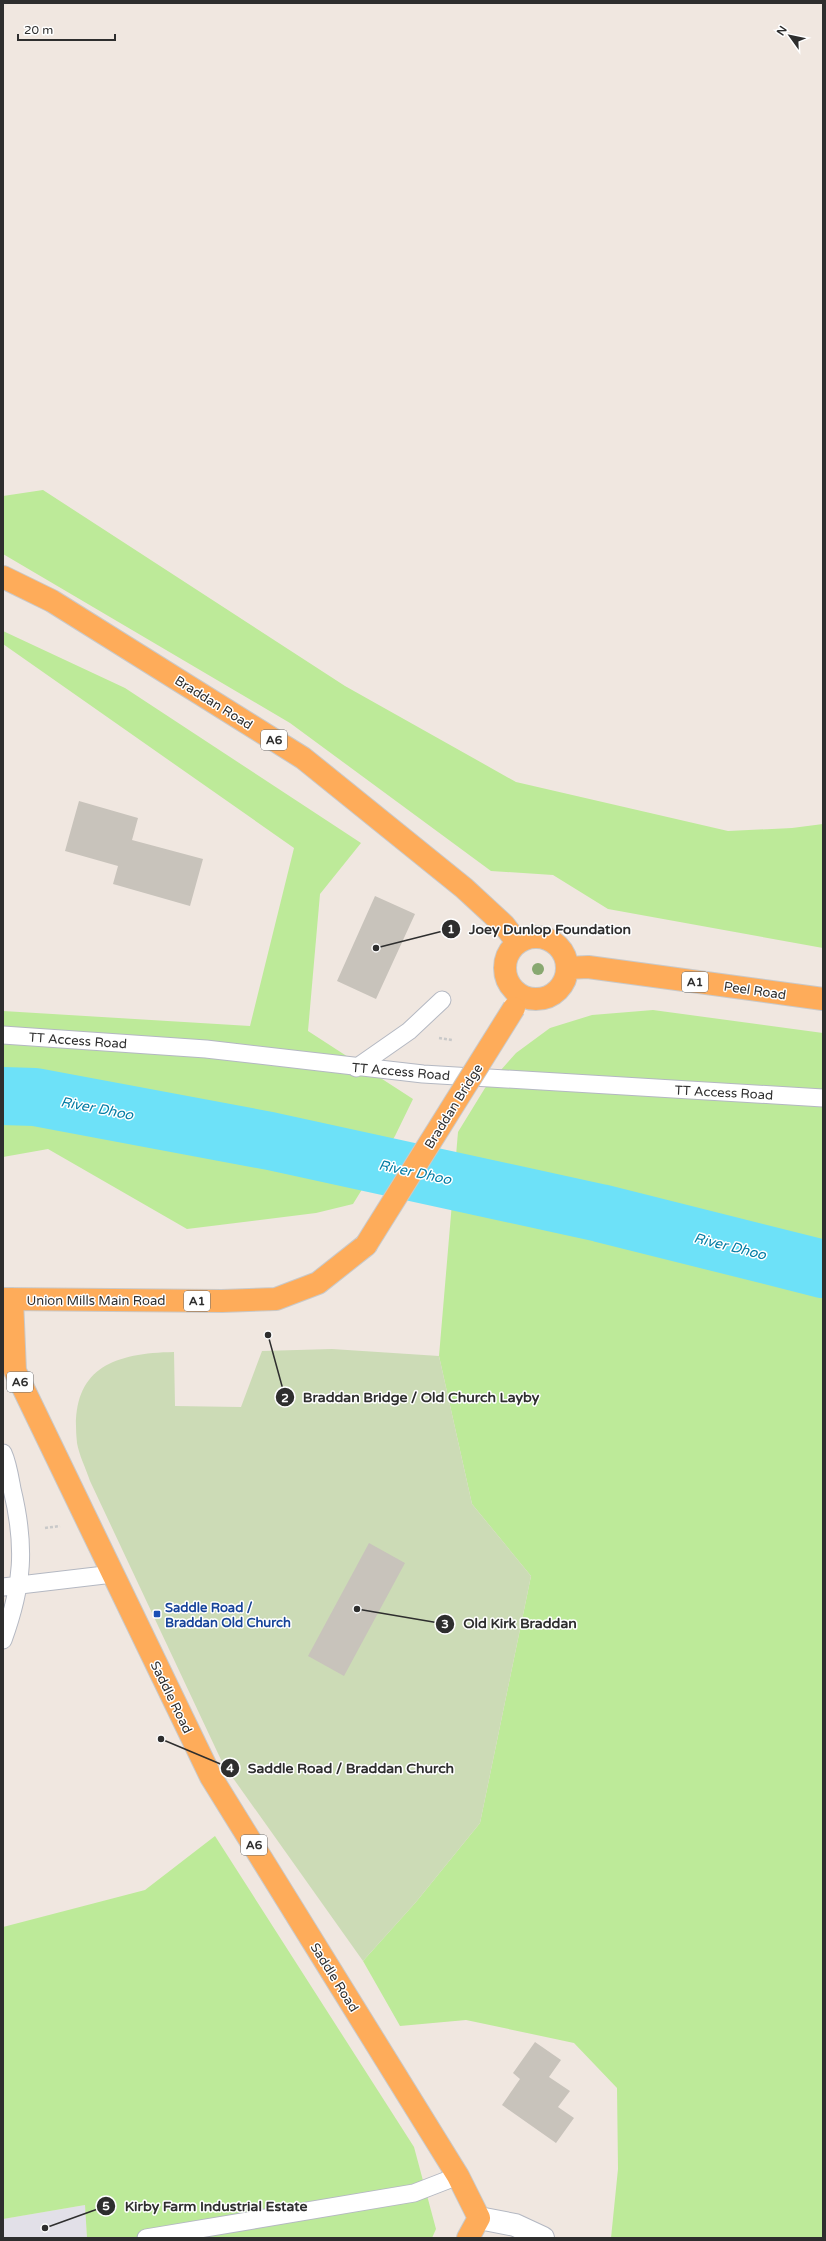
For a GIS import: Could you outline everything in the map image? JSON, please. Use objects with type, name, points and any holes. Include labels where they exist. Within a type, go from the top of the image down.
[{"type":"highway","name":"Braddan Road","points":[[3,577],[52,601],[303,758],[464,888],[504,924],[518,942]]},
{"type":"highway","points":[[530,937],[544,937],[556,943],[564,954],[568,968],[563,983],[552,995],[518,1002],[509,985],[504,970],[507,954],[518,942],[530,937]]},
{"type":"highway","name":"Peel Road","points":[[568,968],[588,967],[823,999]]},
{"type":"highway","name":"Braddan Bridge","points":[[366,1245],[518,1002]]},
{"type":"highway","name":"Union Mills Main Road","points":[[8,1299],[222,1301],[276,1299],[318,1282],[366,1245]]},
{"type":"highway","name":"Saddle Road","points":[[8,1299],[15,1371],[211,1777],[458,2176],[479,2218]]},
{"type":"highway","points":[[468,2238],[479,2218]]},
{"type":"main road","points":[[479,2218],[515,2225],[543,2238]]},
{"type":"lane","points":[[356,1068],[408,1031],[442,1000]]},
{"type":"lane","name":"TT Access Road","points":[[3,1035],[206,1049],[356,1068],[422,1074],[823,1098]]},
{"type":"lane","points":[[3,1453],[22,1539],[22,1567],[11,1585],[14,1607],[3,1640]]},
{"type":"lane","points":[[11,1585],[113,1574]]},
{"type":"lane","points":[[146,2238],[414,2193],[458,2176]]},
{"type":"shaded area","points":[[85,2205],[87,2238],[3,2238],[3,2219]]},
{"type":"green space","points":[[43,490],[345,686],[516,782],[728,831],[792,828],[823,824],[823,948],[608,909],[553,875],[491,871],[290,723],[3,554],[3,496]]},
{"type":"green space","points":[[3,631],[125,688],[361,843],[320,894],[308,1031],[413,1099],[395,1136],[353,1204],[316,1213],[187,1229],[48,1149],[3,1157],[3,1011],[250,1026],[294,848],[3,644]]},
{"type":"green space","points":[[653,1010],[823,1033],[823,2238],[611,2238],[618,2169],[617,2088],[574,2043],[466,2020],[400,2026],[363,1961],[416,1902],[480,1823],[531,1576],[472,1504],[439,1356],[458,1132],[485,1088],[516,1053],[550,1028],[592,1015]]},
{"type":"green space","points":[[332,1349],[439,1356],[472,1504],[531,1576],[480,1823],[416,1902],[363,1961],[223,1764],[90,1481],[77,1443],[76,1418],[80,1399],[87,1383],[98,1371],[113,1362],[151,1353],[174,1352],[175,1406],[241,1407],[262,1351]]},
{"type":"green space","points":[[215,1836],[414,2147],[436,2229],[432,2238],[87,2238],[85,2205],[3,2219],[3,1927],[145,1890]]},
{"type":"building","points":[[79,801],[138,818],[132,840],[203,859],[190,906],[113,884],[118,866],[65,851]]},
{"type":"building","points":[[375,896],[415,914],[376,999],[337,981]]},
{"type":"building","points":[[369,1543],[405,1563],[344,1676],[308,1656]]},
{"type":"building","points":[[535,2042],[561,2060],[549,2077],[570,2091],[558,2107],[574,2118],[556,2143],[502,2105],[520,2079],[513,2073]]},
{"type":"waterway","name":"River Dhoo","points":[[3,1096],[35,1097],[270,1141],[600,1213],[823,1269]]},
{"type":"place","name":"Joey Dunlop Foundation","points":[[376,948]]},
{"type":"place","name":"Braddan Bridge / Old Church Layby","points":[[268,1335]]},
{"type":"place","name":"Old Kirk Braddan","points":[[357,1609]]},
{"type":"place","name":"Saddle Road / Braddan Old Church","points":[[157,1614]]},
{"type":"place","name":"Saddle Road / Braddan Church","points":[[161,1739]]},
{"type":"place","name":"Kirby Farm Industrial Estate","points":[[45,2228]]}]
